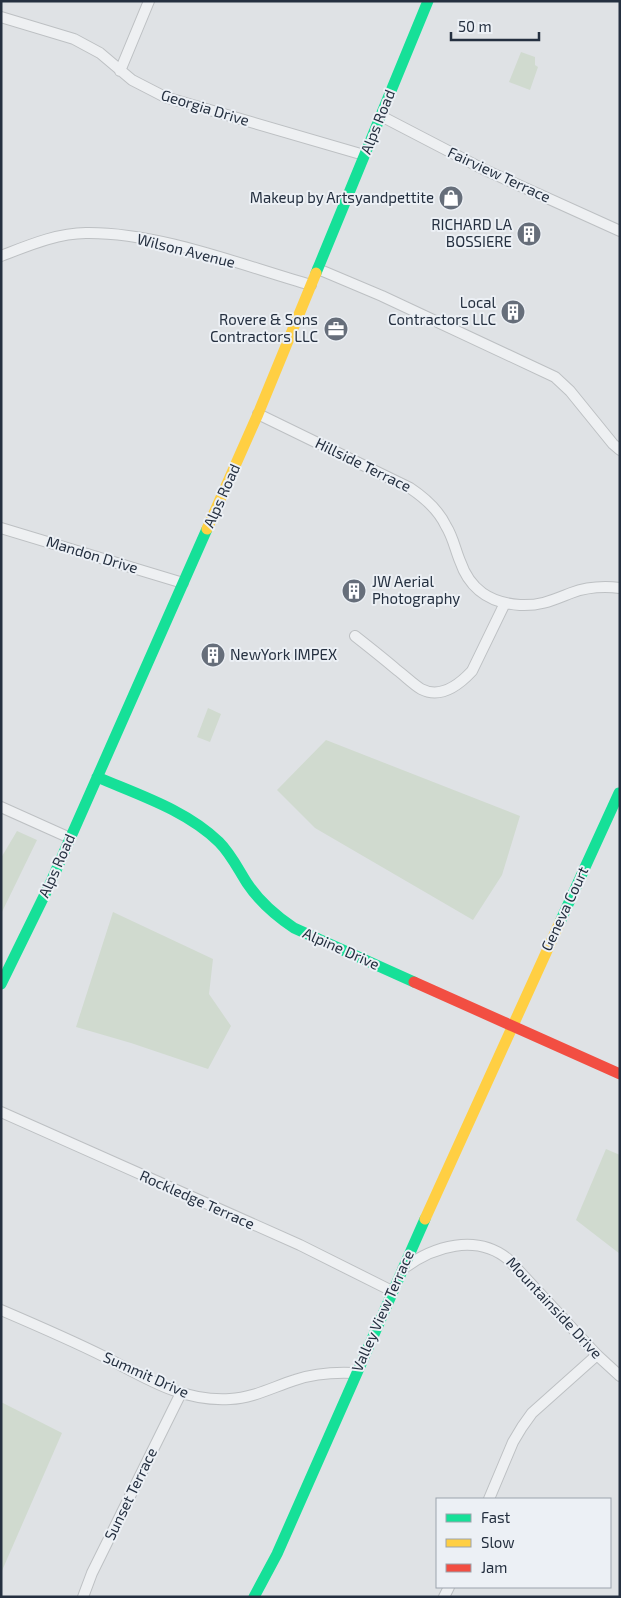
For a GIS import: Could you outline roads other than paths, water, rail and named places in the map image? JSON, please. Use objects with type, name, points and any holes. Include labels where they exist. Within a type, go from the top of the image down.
[{"type":"street","points":[[120,71],[149,1]]},
{"type":"street","name":"Alps Road","points":[[1,984],[50,884],[258,414],[428,1]]},
{"type":"street","name":"Georgia Drive","points":[[1,17],[85,44],[100,53],[120,71],[144,88],[165,97],[364,156]]},
{"type":"street","name":"Fairview Terrace","points":[[381,116],[483,168],[620,231]]},
{"type":"street","name":"Wilson Avenue","points":[[1,256],[55,238],[84,233],[108,234],[177,245],[311,286]]},
{"type":"street","points":[[318,269],[382,296],[555,377],[570,391],[612,444],[620,450]]},
{"type":"street","name":"Hillside Terrace","points":[[258,414],[410,488],[427,500],[446,524],[467,576],[476,588],[487,597],[505,603],[537,604],[553,601],[589,588],[606,586],[620,588]]},
{"type":"street","name":"Mandon Drive","points":[[1,528],[184,583]]},
{"type":"street","points":[[354,636],[420,688],[436,692],[443,691],[454,687],[472,671],[505,603]]},
{"type":"street","name":"Alpine Drive","points":[[97,777],[156,803],[202,828],[226,849],[261,900],[271,911],[294,928],[620,1074]]},
{"type":"street","name":"Geneva Court","points":[[513,1026],[619,793]]},
{"type":"street","points":[[1,808],[70,838]]},
{"type":"street","name":"Valley View Terrace","points":[[254,1597],[284,1537],[355,1373],[513,1026]]},
{"type":"street","name":"Rockledge Terrace","points":[[1,1112],[300,1245],[392,1291]]},
{"type":"street","name":"Mountainside Drive","points":[[401,1271],[424,1255],[452,1246],[472,1244],[486,1246],[509,1260],[597,1355],[620,1376]]},
{"type":"street","name":"Summit Drive","points":[[1,1310],[181,1393],[212,1400],[253,1396],[315,1374],[355,1373]]},
{"type":"street","points":[[489,1498],[513,1442],[532,1413],[597,1355]]},
{"type":"street","name":"Sunset Terrace","points":[[83,1597],[92,1573],[181,1393]]},
{"type":"place","name":"Makeup by Artsyandpettite","points":[[451,198]]},
{"type":"place","name":"RICHARD LA BOSSIERE","points":[[529,234]]},
{"type":"place","name":"Local Contractors LLC","points":[[513,312]]},
{"type":"place","name":"Rovere & Sons Contractors LLC","points":[[336,329]]},
{"type":"place","name":"JW Aerial Photography","points":[[354,591]]},
{"type":"place","name":"NewYork IMPEX","points":[[213,655]]}]
